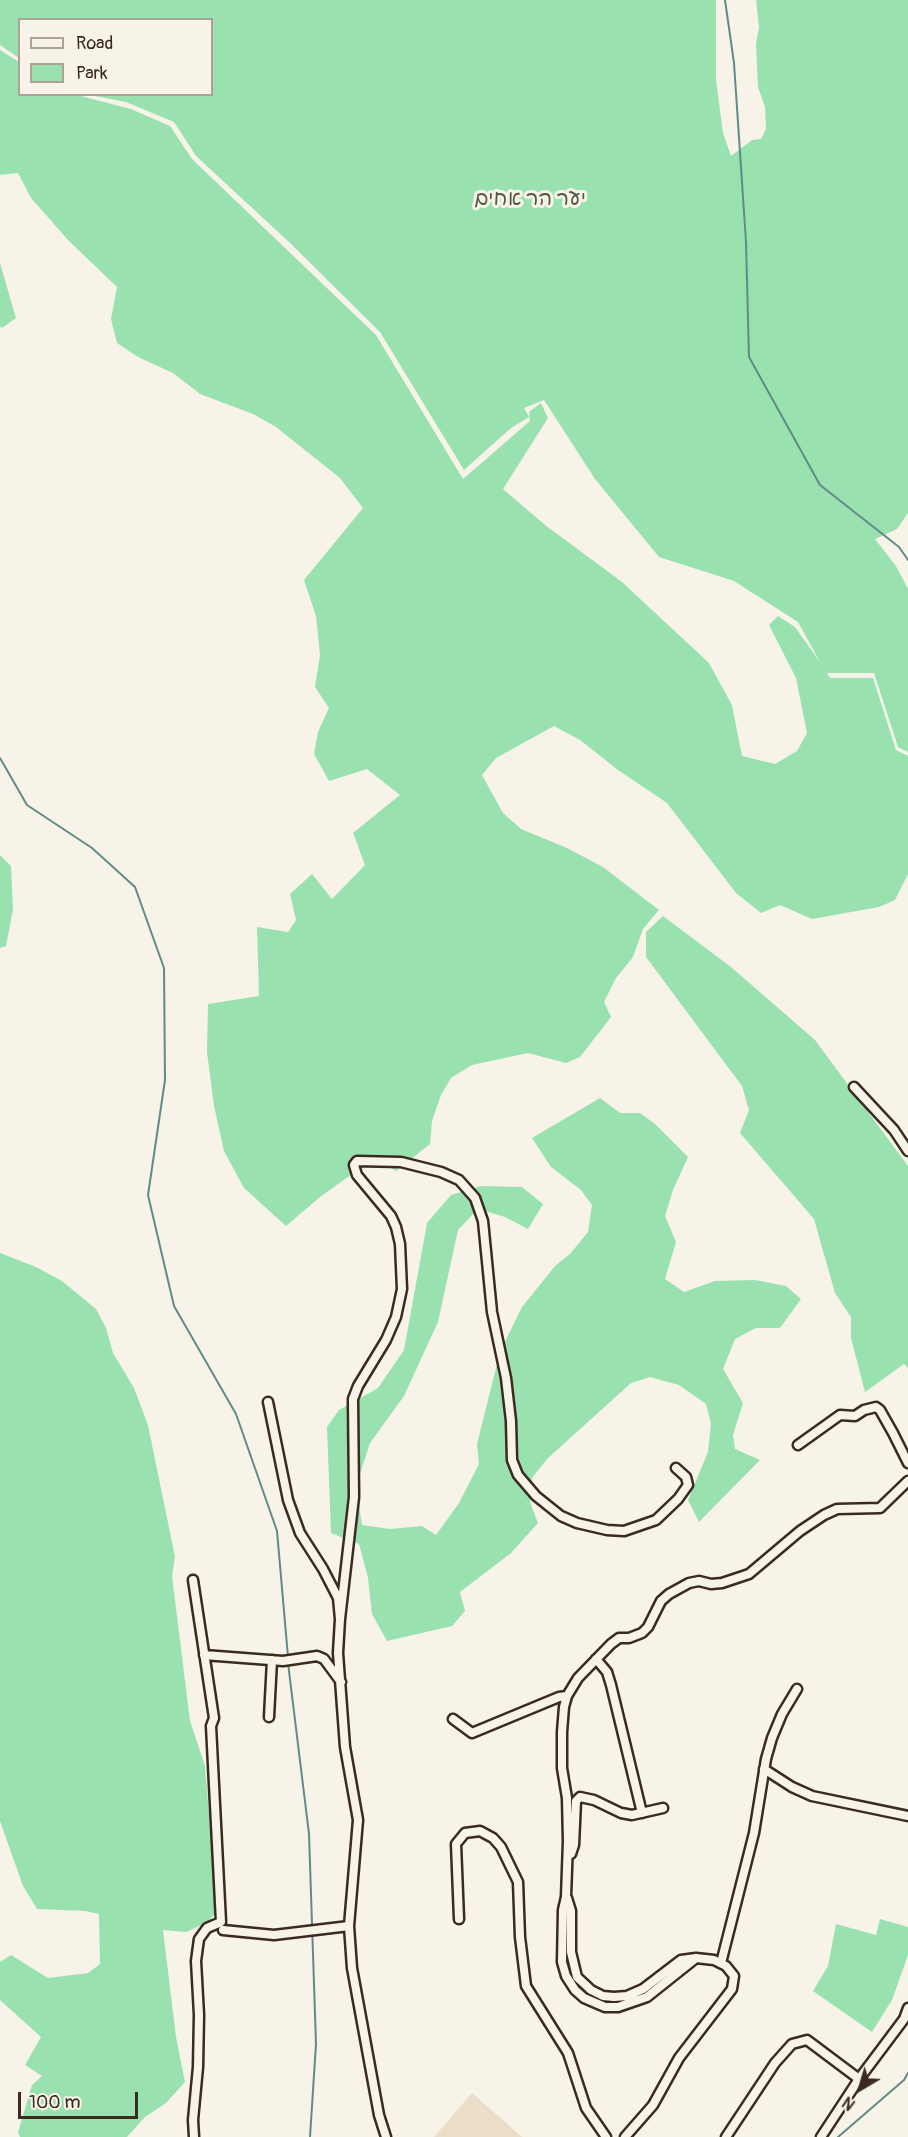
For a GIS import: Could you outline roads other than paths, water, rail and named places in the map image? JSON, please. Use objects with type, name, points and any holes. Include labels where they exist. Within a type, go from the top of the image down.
[{"type":"street","points":[[854,1087],[894,1130],[908,1151]]},
{"type":"street","points":[[386,2137],[379,2115],[352,1968],[349,1926],[358,1820],[345,1747],[338,1653],[354,1497],[353,1399],[358,1386],[386,1340],[396,1317],[402,1289],[400,1244],[396,1227],[391,1216],[357,1175],[354,1165],[357,1161],[401,1162],[441,1172],[459,1180],[475,1198],[483,1221],[492,1312],[506,1378],[511,1421],[512,1460],[518,1475],[536,1496],[561,1516],[607,1530],[624,1531],[656,1520],[678,1499],[688,1485],[686,1477],[676,1468]]},
{"type":"street","points":[[268,1402],[288,1500],[300,1533],[338,1598],[340,1619]]},
{"type":"street","points":[[798,1445],[840,1415],[855,1416],[864,1410],[876,1407],[880,1410],[908,1463]]},
{"type":"street","points":[[625,2137],[653,2105],[679,2058],[732,1989],[734,1976],[731,1970],[721,1963],[696,1958],[681,1960],[643,1989],[627,1996],[603,1996],[581,1983],[573,1965],[571,1911],[566,1897],[567,1798],[562,1768],[562,1732],[567,1696],[578,1678],[619,1638],[629,1638],[642,1633],[648,1627],[661,1601],[677,1589],[689,1583],[699,1581],[711,1584],[722,1583],[749,1574],[800,1531],[824,1515],[837,1509],[880,1508],[908,1481]]},
{"type":"street","points":[[193,1580],[214,1718],[211,1726],[221,1922],[207,1928],[199,1939],[197,1950],[200,2015],[193,2120],[194,2137]]},
{"type":"street","points":[[204,1655],[283,1661],[317,1656],[324,1659],[340,1682]]},
{"type":"street","points":[[596,1659],[603,1665],[611,1685],[642,1813]]},
{"type":"street","points":[[268,1717],[272,1660]]},
{"type":"street","points":[[721,1963],[754,1833],[764,1769],[772,1738],[782,1714],[798,1689]]},
{"type":"street","points":[[453,1719],[472,1733],[559,1697],[567,1696]]},
{"type":"street","points":[[764,1769],[792,1787],[812,1796],[908,1816]]},
{"type":"street","points":[[567,1863],[574,1845],[576,1801],[580,1797],[632,1815],[663,1808]]},
{"type":"street","points":[[459,1919],[456,1844],[465,1833],[480,1831],[493,1838],[501,1847],[518,1882],[520,1937],[526,1986],[568,2053],[586,2108],[606,2137]]},
{"type":"street","points":[[223,1930],[274,1935],[349,1926]]},
{"type":"street","points":[[821,2137],[859,2079],[904,2019],[908,2008]]},
{"type":"street","points":[[726,2137],[775,2063],[792,2044],[807,2040],[859,2079]]},
{"type":"waterway","points":[[725,0],[734,63],[746,242],[749,357],[820,485],[899,547],[908,560]]},
{"type":"waterway","points":[[0,758],[27,805],[92,848],[135,887],[164,968],[165,1080],[148,1195],[174,1306],[236,1414],[277,1531],[288,1657]]},
{"type":"waterway","points":[[288,1663],[309,1834],[316,2044],[310,2137]]},
{"type":"waterway","points":[[838,2137],[904,2080],[908,2073]]},
{"type":"park label","name":"יער הר אחים","points":[[530,200]]}]
